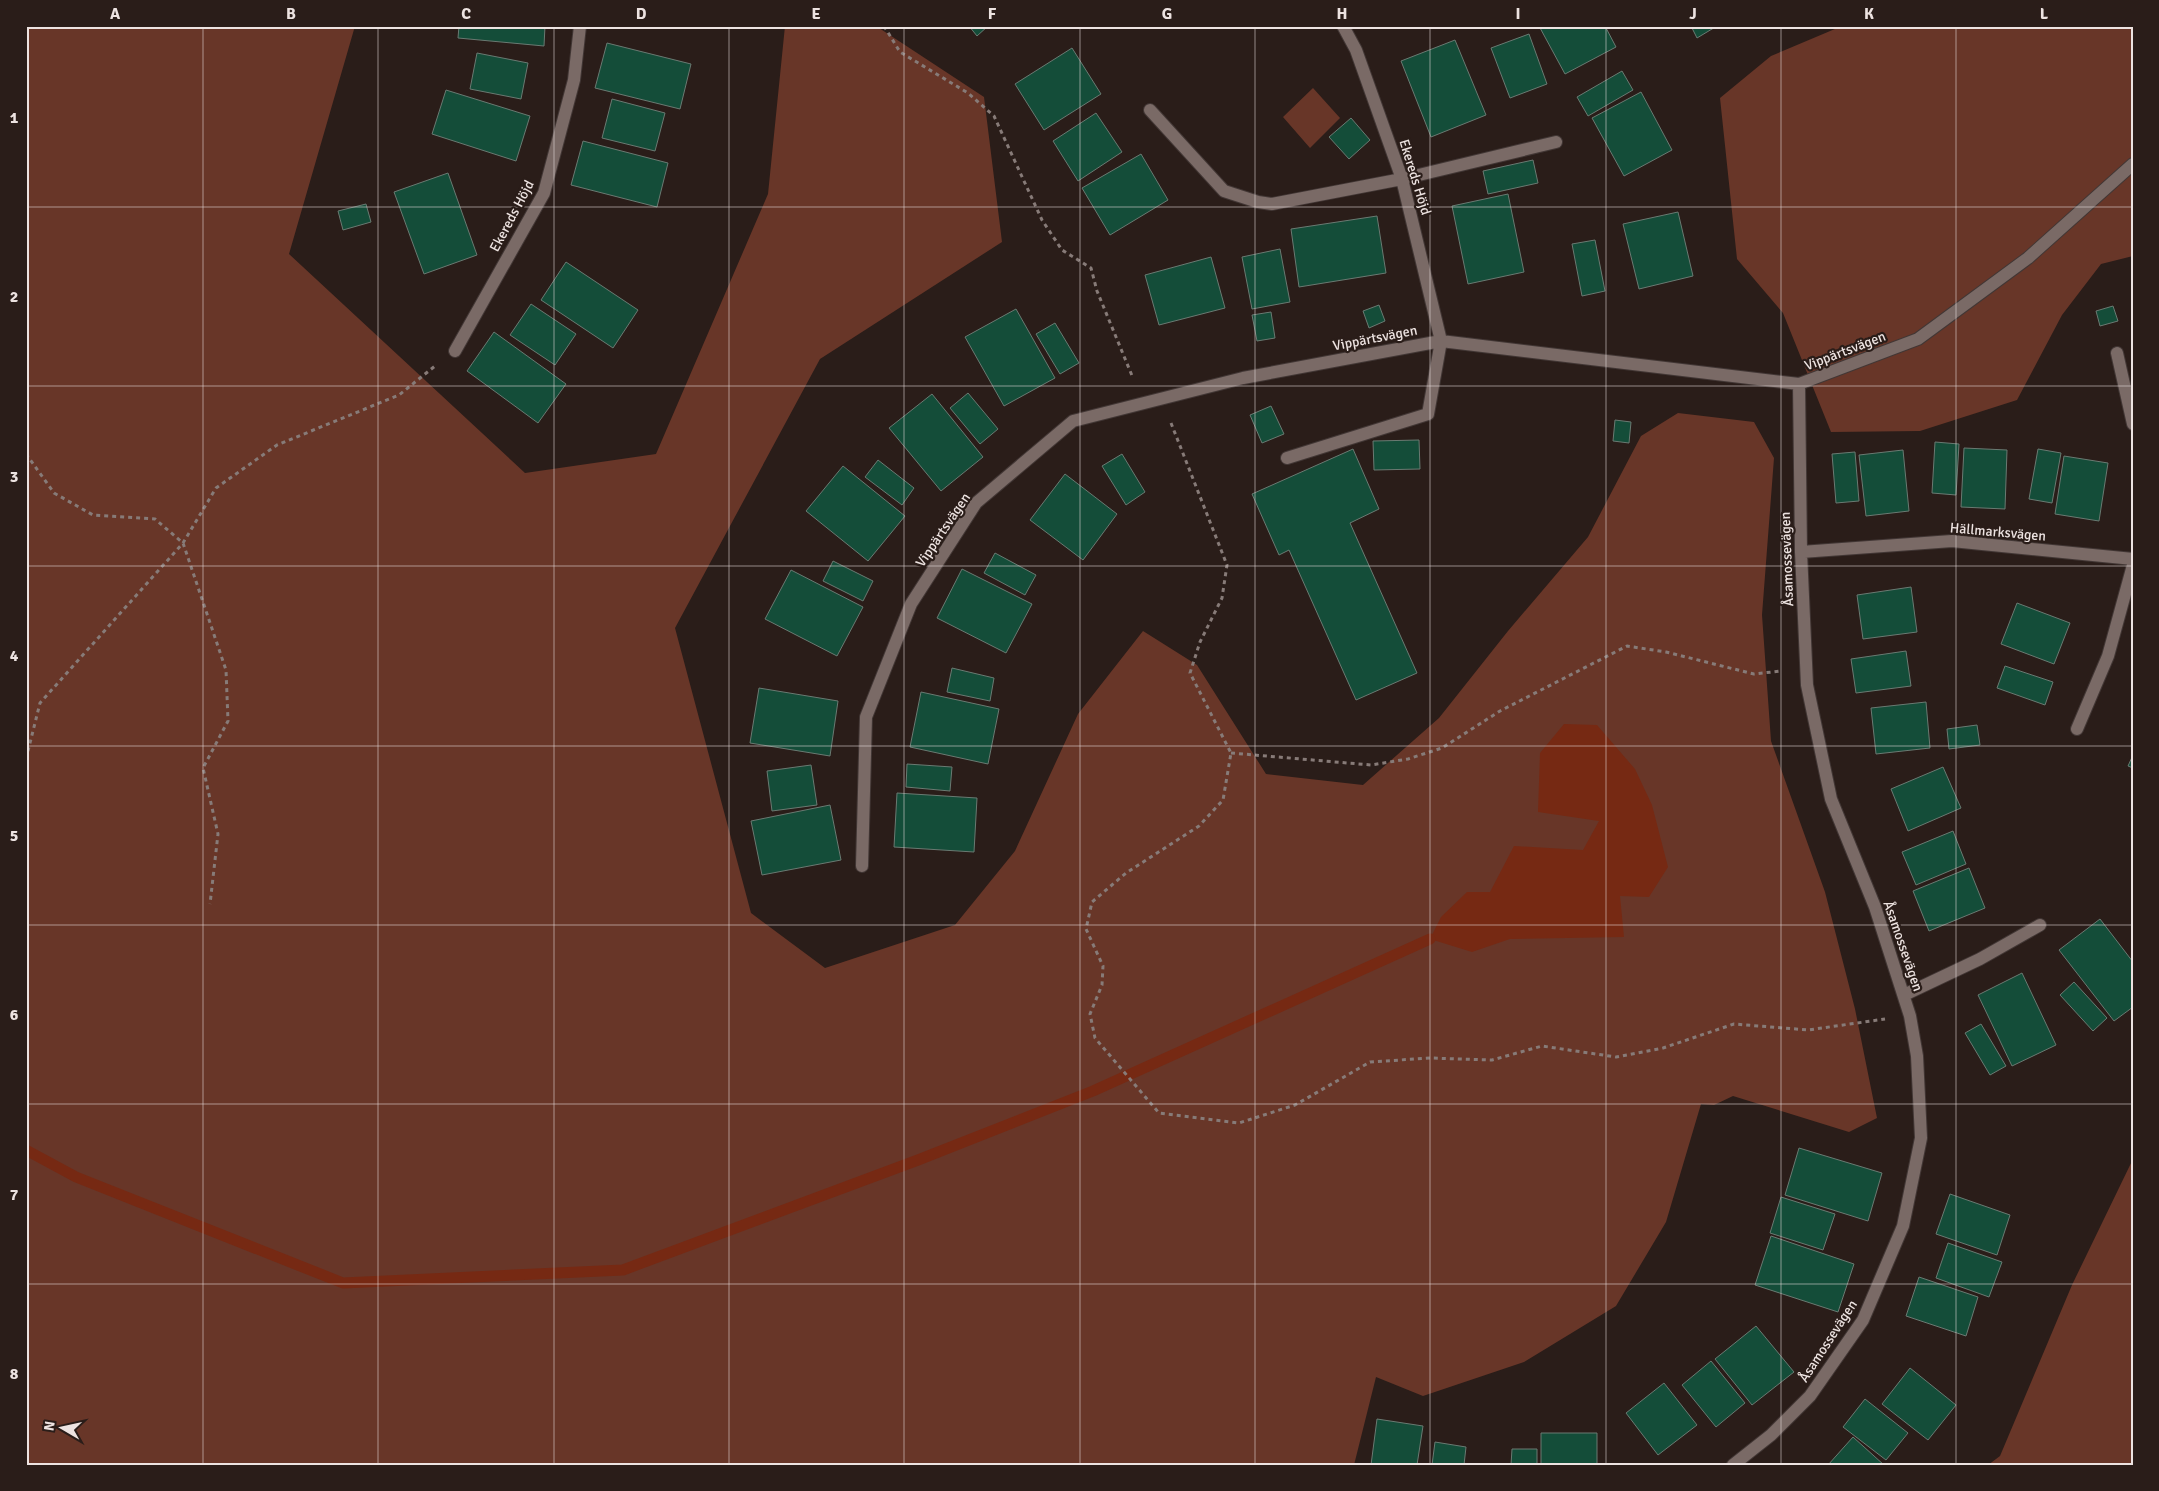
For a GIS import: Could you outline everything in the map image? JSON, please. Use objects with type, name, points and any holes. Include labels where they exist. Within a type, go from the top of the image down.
[{"type":"street","name":"Ekereds Höjd","points":[[455,351],[544,193],[574,80],[580,26]]},
{"type":"street","name":"Ekereds Höjd","points":[[1343,26],[1356,50],[1402,179],[1441,341]]},
{"type":"street","points":[[1150,110],[1224,191],[1258,202],[1272,204],[1402,179],[1556,142]]},
{"type":"street","name":"Vippärtsvägen","points":[[862,866],[866,717],[911,604],[976,503],[1073,421],[1243,378],[1441,341],[1799,384],[1918,339],[2028,258],[2133,164]]},
{"type":"street","points":[[1287,458],[1428,414],[1441,341]]},
{"type":"street","points":[[2117,353],[2133,424]]},
{"type":"street","name":"Åsamossevägen","points":[[1733,1465],[1771,1434],[1810,1396],[1863,1320],[1902,1226],[1921,1138],[1917,1056],[1910,1016],[1875,907],[1831,799],[1807,685],[1801,552],[1799,384]]},
{"type":"street","name":"Hällmarksvägen","points":[[1801,552],[1952,541],[2133,559]]},
{"type":"street","points":[[2077,729],[2108,656],[2133,565]]},
{"type":"street","points":[[1904,995],[1980,959],[2040,925]]},
{"type":"path","points":[[884,26],[900,52],[968,93],[994,116],[1042,220],[1062,250],[1091,268],[1097,291],[1132,378],[1161,398],[1227,565],[1222,598],[1200,642],[1190,673],[1231,752],[1222,800],[1198,826],[1126,873],[1092,902],[1086,929],[1103,966],[1102,985],[1090,1014],[1095,1038],[1159,1113],[1239,1123],[1295,1105],[1370,1062],[1430,1058],[1492,1060],[1542,1046],[1616,1057],[1663,1048],[1734,1024],[1808,1030],[1910,1016]]},
{"type":"path","points":[[26,759],[40,703],[183,543],[216,488],[277,445],[399,395],[455,351]]},
{"type":"path","points":[[26,454],[54,493],[93,515],[155,519],[183,543],[226,670],[228,721],[203,768],[218,834],[210,904]]},
{"type":"path","points":[[1231,752],[1371,765],[1408,759],[1442,748],[1500,711],[1627,646],[1666,652],[1754,674],[1806,669]]},
{"type":"shaded area","points":[[26,26],[355,26],[289,254],[525,473],[656,454],[768,194],[785,26],[876,26],[984,97],[1002,242],[820,359],[675,628],[751,913],[825,968],[955,925],[1015,851],[1078,714],[1143,631],[1197,665],[1266,774],[1363,785],[1439,718],[1508,631],[1588,537],[1641,436],[1678,413],[1754,422],[1774,458],[1762,615],[1771,741],[1825,892],[1855,1009],[1877,1118],[1849,1132],[1733,1096],[1714,1105],[1701,1104],[1666,1222],[1616,1306],[1524,1362],[1423,1396],[1376,1377],[1354,1465],[26,1465]]},
{"type":"shaded area","points":[[1842,26],[2133,26],[2133,256],[2101,264],[2062,315],[2017,400],[1920,431],[1831,432],[1783,313],[1737,259],[1720,98],[1771,56]]},
{"type":"shaded area","points":[[1313,88],[1340,118],[1310,148],[1283,117]]},
{"type":"shaded area","points":[[1564,724],[1597,725],[1635,769],[1652,805],[1668,867],[1649,897],[1620,896],[1624,937],[1510,939],[1472,952],[1430,939],[1441,917],[1467,892],[1490,892],[1514,846],[1583,850],[1599,821],[1538,812],[1540,753]]},
{"type":"shaded area","points":[[2133,1159],[2133,1465],[1988,1465],[2000,1456],[2072,1285]]},
{"type":"building","points":[[459,26],[545,26],[544,46],[458,38]]},
{"type":"building","points":[[969,26],[988,26],[977,36]]},
{"type":"building","points":[[1539,26],[1605,26],[1616,47],[1565,74]]},
{"type":"building","points":[[1691,26],[1717,26],[1697,38]]},
{"type":"building","points":[[1529,34],[1547,84],[1510,98],[1491,48]]},
{"type":"building","points":[[1455,40],[1486,115],[1431,137],[1401,61]]},
{"type":"building","points":[[607,43],[691,64],[680,109],[595,88]]},
{"type":"building","points":[[1072,48],[1101,94],[1044,130],[1015,84]]},
{"type":"building","points":[[477,53],[528,63],[521,99],[470,89]]},
{"type":"building","points":[[1622,71],[1633,90],[1588,116],[1577,97]]},
{"type":"building","points":[[446,90],[530,116],[516,161],[432,134]]},
{"type":"building","points":[[1641,92],[1672,150],[1624,176],[1592,118]]},
{"type":"building","points":[[612,99],[665,113],[655,151],[602,138]]},
{"type":"building","points":[[1096,113],[1122,152],[1078,181],[1053,141]]},
{"type":"building","points":[[1351,118],[1370,140],[1349,159],[1329,137]]},
{"type":"building","points":[[583,141],[668,163],[657,207],[571,185]]},
{"type":"building","points":[[1141,154],[1168,200],[1110,235],[1082,188]]},
{"type":"building","points":[[1533,160],[1538,183],[1488,194],[1483,171]]},
{"type":"building","points":[[448,173],[477,255],[424,274],[394,192]]},
{"type":"building","points":[[1508,194],[1524,272],[1468,284],[1452,206]]},
{"type":"building","points":[[366,204],[371,222],[343,230],[338,211]]},
{"type":"building","points":[[1678,212],[1693,276],[1639,289],[1623,224]]},
{"type":"building","points":[[1377,216],[1386,273],[1299,287],[1291,229]]},
{"type":"building","points":[[1595,240],[1605,291],[1582,296],[1572,244]]},
{"type":"building","points":[[1280,249],[1290,302],[1252,309],[1242,257]]},
{"type":"building","points":[[1211,257],[1225,308],[1159,325],[1145,275]]},
{"type":"building","points":[[566,262],[638,310],[613,348],[541,300]]},
{"type":"building","points":[[531,304],[576,334],[555,365],[510,335]]},
{"type":"building","points":[[1379,305],[1385,321],[1369,328],[1363,311]]},
{"type":"building","points":[[2113,306],[2118,321],[2100,326],[2096,311]]},
{"type":"building","points":[[1016,309],[1055,378],[1004,406],[965,337]]},
{"type":"building","points":[[1271,312],[1275,338],[1257,341],[1252,315]]},
{"type":"building","points":[[1055,323],[1079,363],[1060,374],[1036,334]]},
{"type":"building","points":[[494,332],[566,384],[538,423],[467,371]]},
{"type":"building","points":[[968,393],[998,429],[980,444],[950,408]]},
{"type":"building","points":[[932,394],[983,457],[941,491],[889,428]]},
{"type":"building","points":[[1271,406],[1284,434],[1262,443],[1250,415]]},
{"type":"building","points":[[1615,420],[1631,422],[1629,443],[1613,441]]},
{"type":"building","points":[[1419,440],[1420,469],[1374,470],[1373,441]]},
{"type":"building","points":[[1935,442],[1959,444],[1956,495],[1932,493]]},
{"type":"building","points":[[1964,448],[2007,450],[2005,509],[1961,507]]},
{"type":"building","points":[[1353,449],[1379,509],[1350,523],[1417,673],[1356,700],[1289,550],[1279,555],[1252,494]]},
{"type":"building","points":[[2038,449],[2061,453],[2052,503],[2029,499]]},
{"type":"building","points":[[1903,450],[1909,511],[1866,516],[1859,455]]},
{"type":"building","points":[[1855,452],[1859,501],[1836,503],[1832,454]]},
{"type":"building","points":[[1122,454],[1145,492],[1126,505],[1102,466]]},
{"type":"building","points":[[2064,456],[2108,463],[2099,521],[2055,514]]},
{"type":"building","points":[[878,460],[914,488],[902,505],[865,477]]},
{"type":"building","points":[[843,466],[905,516],[868,561],[806,511]]},
{"type":"building","points":[[1065,474],[1117,514],[1083,560],[1030,520]]},
{"type":"building","points":[[995,553],[1036,575],[1025,595],[984,573]]},
{"type":"building","points":[[833,561],[873,581],[863,601],[823,581]]},
{"type":"building","points":[[962,569],[1032,604],[1006,653],[937,618]]},
{"type":"building","points":[[791,570],[863,607],[837,656],[765,619]]},
{"type":"building","points":[[1911,587],[1917,632],[1863,639],[1857,595]]},
{"type":"building","points":[[2017,603],[2070,623],[2054,664],[2001,644]]},
{"type":"building","points":[[1906,651],[1911,686],[1856,693],[1851,659]]},
{"type":"building","points":[[2005,666],[2053,682],[2045,705],[1997,688]]},
{"type":"building","points":[[952,668],[994,678],[990,701],[947,692]]},
{"type":"building","points":[[759,688],[838,701],[830,756],[750,743]]},
{"type":"building","points":[[921,692],[999,709],[988,764],[910,747]]},
{"type":"building","points":[[1926,702],[1930,748],[1876,754],[1871,708]]},
{"type":"building","points":[[1977,725],[1980,745],[1949,749],[1947,729]]},
{"type":"building","points":[[2133,755],[2133,768],[2128,766]]},
{"type":"building","points":[[907,764],[952,767],[950,791],[906,787]]},
{"type":"building","points":[[811,765],[817,805],[772,811],[767,771]]},
{"type":"building","points":[[1943,767],[1961,808],[1908,831],[1891,789]]},
{"type":"building","points":[[897,793],[977,798],[974,852],[894,847]]},
{"type":"building","points":[[830,805],[841,860],[762,875],[751,821]]},
{"type":"building","points":[[1953,831],[1966,864],[1916,885],[1902,852]]},
{"type":"building","points":[[1969,868],[1985,908],[1929,931],[1913,891]]},
{"type":"building","points":[[2100,919],[2133,962],[2133,1007],[2114,1021],[2059,950]]},
{"type":"building","points":[[2022,973],[2056,1045],[2012,1066],[1978,995]]},
{"type":"building","points":[[2074,982],[2107,1018],[2093,1031],[2060,995]]},
{"type":"building","points":[[1981,1024],[2006,1066],[1990,1075],[1965,1033]]},
{"type":"building","points":[[1799,1148],[1882,1173],[1868,1221],[1785,1195]]},
{"type":"building","points":[[1950,1194],[2010,1215],[1997,1255],[1936,1234]]},
{"type":"building","points":[[1781,1197],[1835,1214],[1823,1250],[1770,1233]]},
{"type":"building","points":[[1771,1236],[1854,1264],[1838,1312],[1755,1285]]},
{"type":"building","points":[[1948,1243],[2002,1262],[1989,1297],[1936,1278]]},
{"type":"building","points":[[1919,1277],[1978,1297],[1966,1336],[1906,1316]]},
{"type":"building","points":[[1756,1326],[1794,1372],[1752,1405],[1715,1359]]},
{"type":"building","points":[[1711,1361],[1745,1403],[1716,1427],[1682,1385]]},
{"type":"building","points":[[1910,1368],[1956,1405],[1928,1440],[1882,1404]]},
{"type":"building","points":[[1664,1383],[1697,1425],[1658,1455],[1626,1413]]},
{"type":"building","points":[[1865,1399],[1908,1433],[1886,1460],[1843,1427]]},
{"type":"building","points":[[1377,1419],[1423,1426],[1417,1465],[1371,1465]]},
{"type":"building","points":[[1541,1433],[1597,1433],[1597,1465],[1541,1465]]},
{"type":"building","points":[[1853,1437],[1884,1465],[1828,1465]]},
{"type":"building","points":[[1435,1442],[1466,1447],[1464,1465],[1432,1465]]},
{"type":"building","points":[[1512,1449],[1537,1449],[1537,1465],[1511,1465]]},
{"type":"waterway","points":[[26,1150],[76,1177],[343,1283],[623,1270],[918,1160],[1093,1091],[1430,939]]}]
